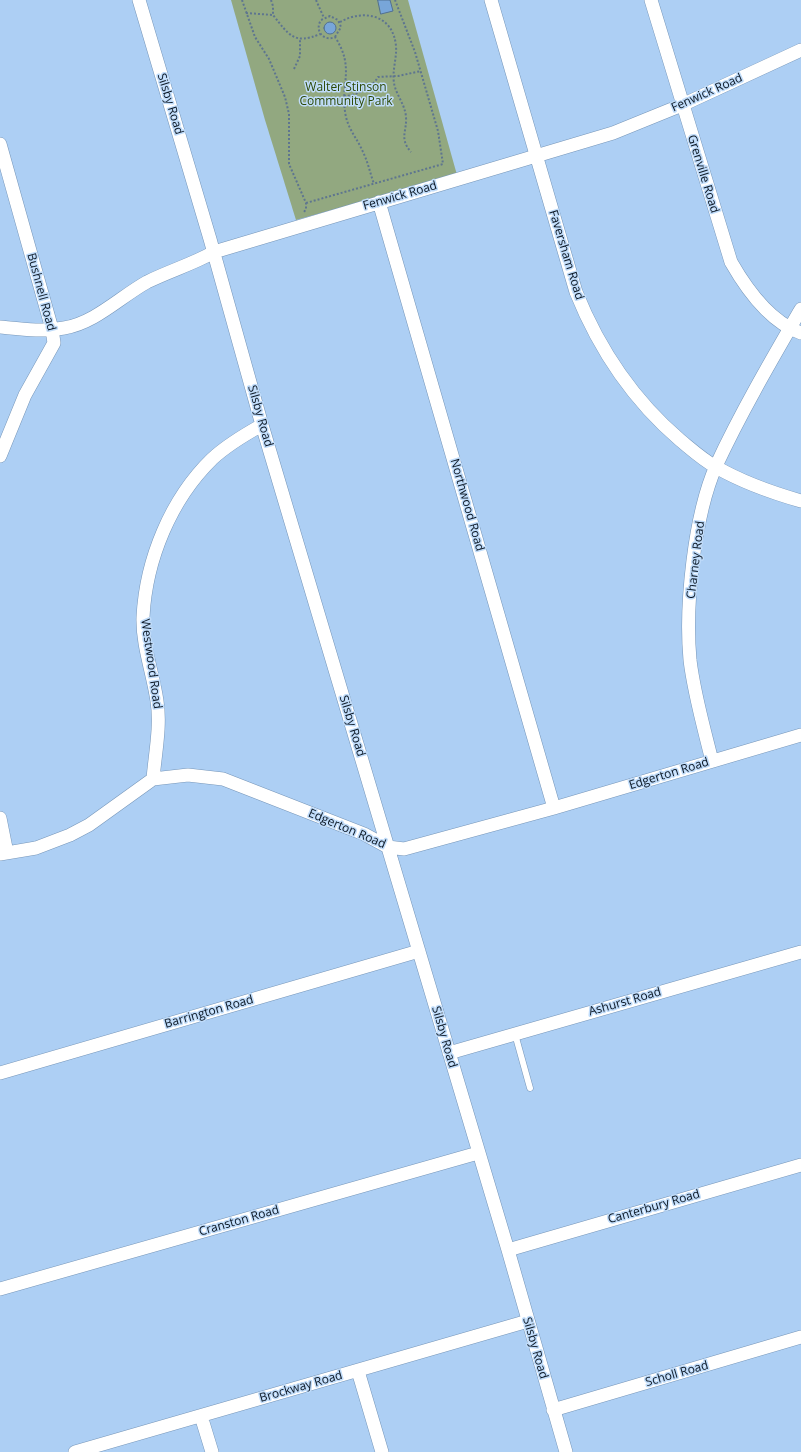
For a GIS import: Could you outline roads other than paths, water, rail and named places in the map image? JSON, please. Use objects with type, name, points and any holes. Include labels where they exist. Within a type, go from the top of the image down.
[{"type":"street","name":"Silsby Road","points":[[139,0],[214,252],[262,425],[508,1250],[566,1452]]},
{"type":"street","name":"Faversham Road","points":[[491,0],[576,292],[585,316],[604,351],[618,373],[650,412],[695,453],[716,467],[785,496],[801,501]]},
{"type":"street","name":"Grenville Road","points":[[651,0],[731,262],[757,300],[795,331]]},
{"type":"street","name":"Fenwick Road","points":[[0,327],[52,329],[66,328],[83,322],[148,282],[197,262],[214,252],[613,133],[682,105],[801,50]]},
{"type":"street","name":"Bushnell Road","points":[[0,144],[52,329],[54,342],[25,395],[0,456]]},
{"type":"street","name":"Northwood Road","points":[[380,202],[554,808]]},
{"type":"street","name":"Charney Road","points":[[712,761],[694,688],[690,659],[690,627],[696,539],[700,518],[716,467],[795,331],[801,309]]},
{"type":"street","name":"Westwood Road","points":[[153,779],[158,712],[145,640],[143,618],[150,569],[169,518],[192,482],[212,459],[234,441],[262,425]]},
{"type":"street","name":"Edgerton Road","points":[[3,854],[36,848],[70,835],[89,825],[153,779],[188,775],[223,779],[364,834],[388,847],[404,849],[554,808],[801,735]]},
{"type":"street","points":[[0,818],[3,854]]},
{"type":"street","name":"Barrington Road","points":[[0,1073],[419,952]]},
{"type":"street","name":"Ashurst Road","points":[[449,1053],[801,952]]},
{"type":"street","name":"Cranston Road","points":[[0,1289],[478,1153]]},
{"type":"street","name":"Canterbury Road","points":[[508,1250],[801,1165]]},
{"type":"street","name":"Brockway Road","points":[[75,1452],[528,1321]]},
{"type":"street","name":"Scholl Road","points":[[553,1410],[801,1338]]},
{"type":"street","points":[[358,1371],[382,1452]]},
{"type":"street","points":[[201,1416],[212,1452]]},
{"type":"lane","points":[[515,1034],[530,1088]]},
{"type":"park label","name":"Walter Stinson Community Park","points":[[346,95]]}]
